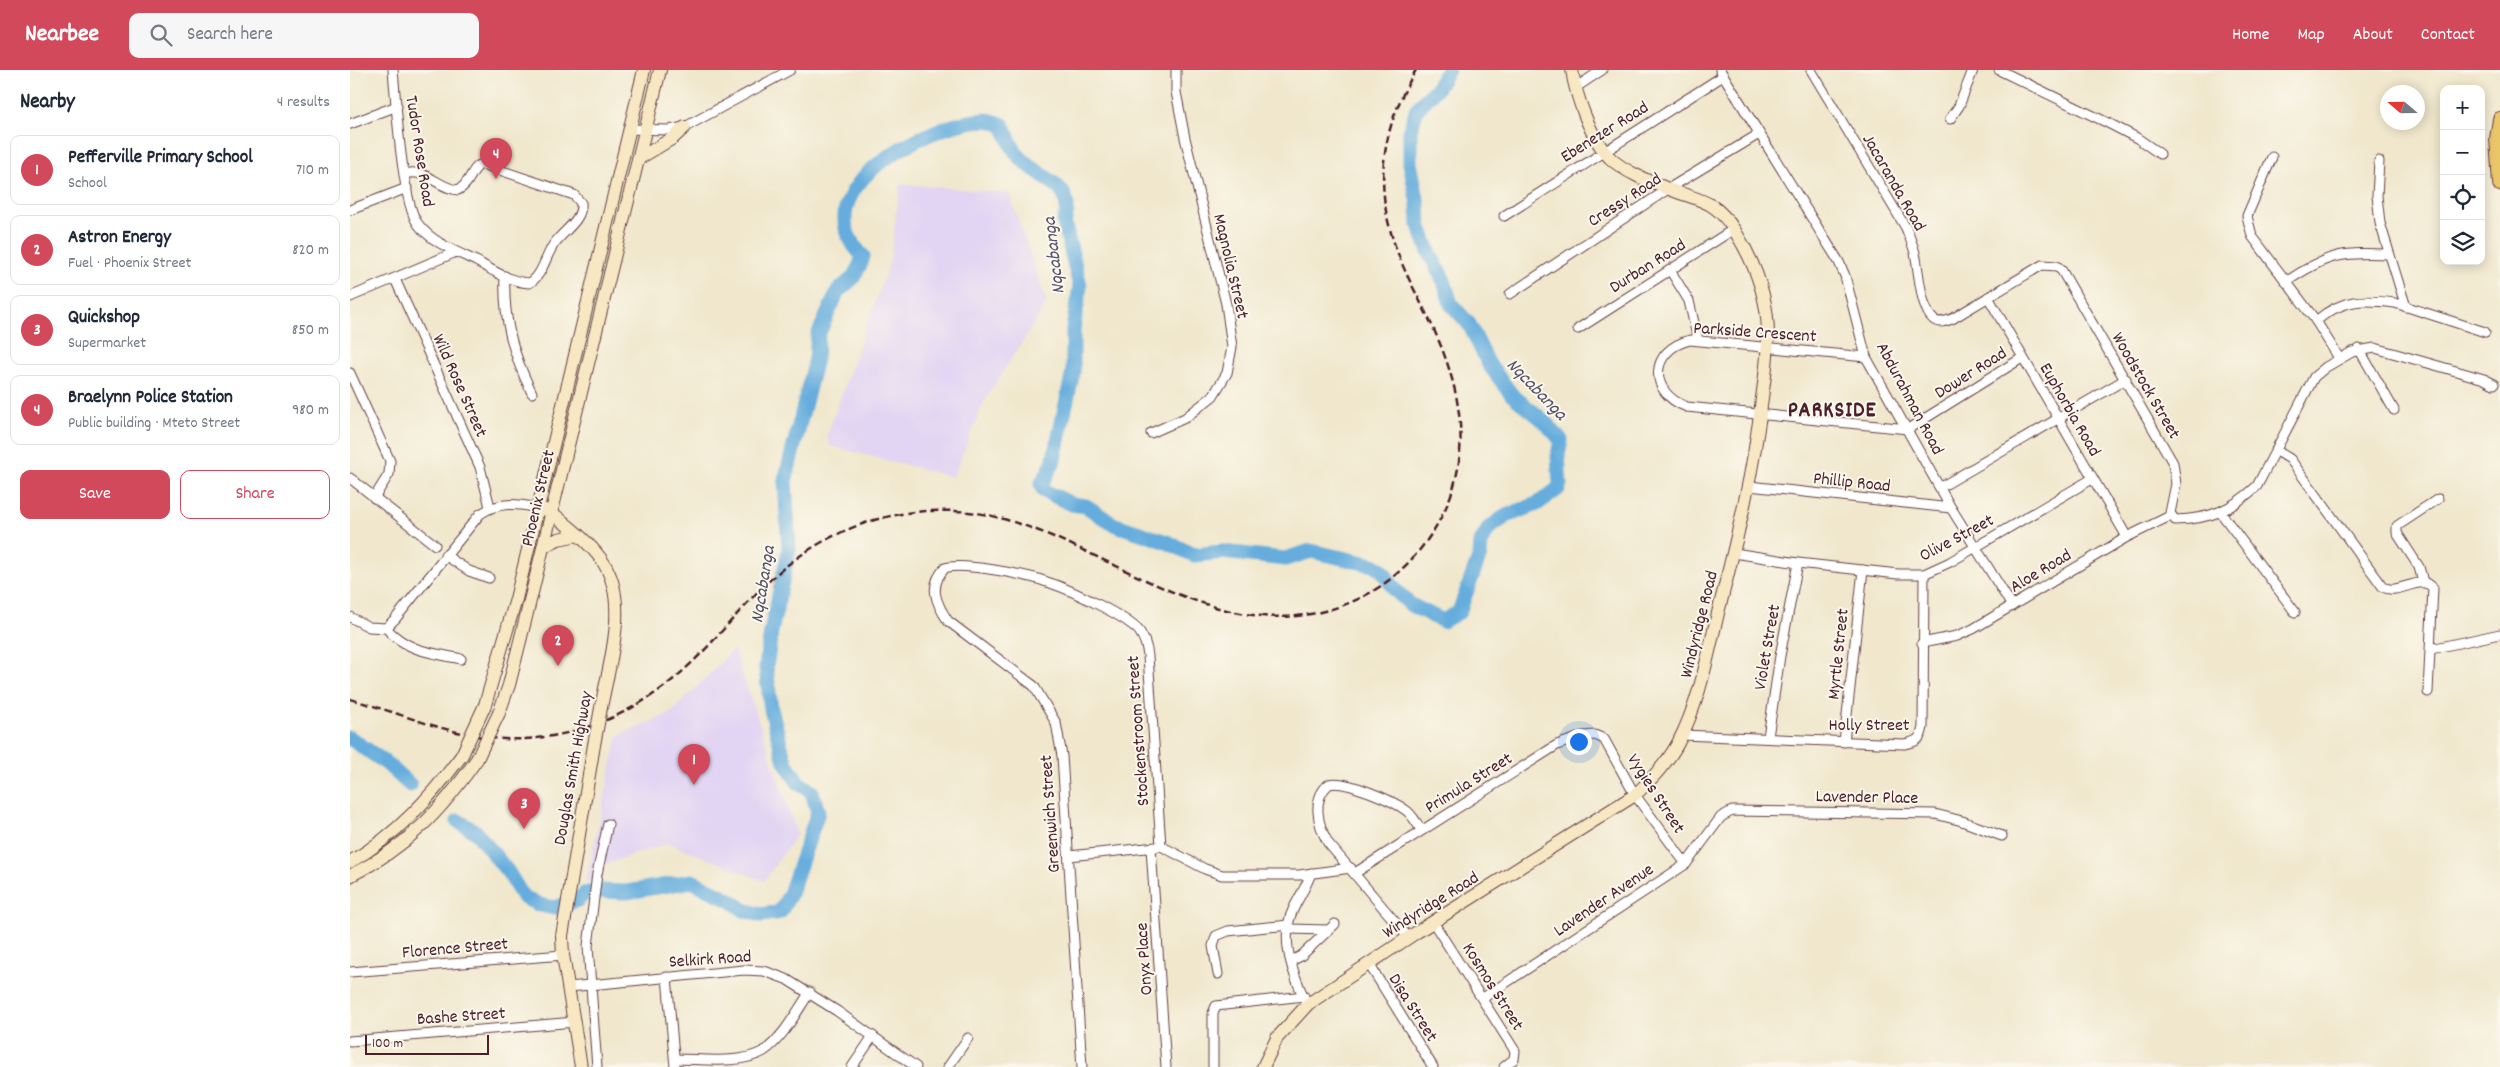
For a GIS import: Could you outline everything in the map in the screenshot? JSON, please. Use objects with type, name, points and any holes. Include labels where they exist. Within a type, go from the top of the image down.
[{"type":"main road","points":[[2500,119],[2496,139],[2500,184]]},
{"type":"street","name":"Tudor Rose Road","points":[[393,70],[396,106],[405,174],[410,205],[418,224],[424,230],[456,252],[505,276],[524,282],[532,281],[550,249],[578,218],[581,203],[574,195],[482,164],[477,167],[467,184],[458,190],[448,188],[417,172],[405,174]]},
{"type":"street","name":"Phoenix Street","points":[[350,862],[397,830],[433,794],[462,755],[485,705],[503,651],[644,70]]},
{"type":"street","name":"Phoenix Street","points":[[350,876],[390,853],[420,829],[443,806],[477,759],[498,713],[509,684],[660,70]]},
{"type":"street","points":[[638,159],[685,128],[790,70]]},
{"type":"street","name":"Magnolia Street","points":[[1151,433],[1185,418],[1213,396],[1227,373],[1232,347],[1226,304],[1185,138],[1176,92],[1176,70]]},
{"type":"street","name":"Windyridge Road","points":[[1263,1067],[1280,1034],[1306,1000],[1369,964],[1408,937],[1635,794],[1668,758],[1682,734],[1699,691],[1749,486],[1760,416],[1768,333],[1760,282],[1734,229],[1717,207],[1700,199],[1668,189],[1619,164],[1603,150],[1584,114],[1575,88],[1572,70]]},
{"type":"street","points":[[1575,88],[1602,70]]},
{"type":"street","name":"Jacaranda Road","points":[[1811,70],[1906,228],[1915,252],[1924,302],[1932,318],[1942,322],[1952,319],[1988,297]]},
{"type":"street","points":[[1950,119],[1959,106],[1972,70]]},
{"type":"street","points":[[1999,70],[2137,138],[2160,154]]},
{"type":"street","name":"Abdurahman Road","points":[[1722,73],[1839,262],[1846,276],[1866,357],[1941,487],[1951,508],[2012,606]]},
{"type":"street","name":"Ebenezer Road","points":[[1504,216],[1722,73]]},
{"type":"street","points":[[350,124],[396,106]]},
{"type":"street","points":[[630,129],[669,130],[685,128]]},
{"type":"street","name":"Cressy Road","points":[[1510,294],[1668,189],[1759,134]]},
{"type":"street","points":[[2272,157],[2247,216],[2252,236],[2316,321],[2339,358]]},
{"type":"street","points":[[2379,161],[2377,196],[2379,214],[2389,254],[2406,307]]},
{"type":"street","points":[[350,210],[407,188]]},
{"type":"street","name":"Durban Road","points":[[1578,329],[1734,229]]},
{"type":"street","points":[[350,296],[395,279],[456,252]]},
{"type":"street","points":[[2286,282],[2312,264],[2327,258],[2344,254],[2389,254]]},
{"type":"street","name":"Woodstock Street","points":[[1988,297],[2042,265],[2057,266],[2062,271],[2173,463],[2176,484],[2172,518]]},
{"type":"street","points":[[1670,270],[1689,301],[1698,340]]},
{"type":"street","points":[[505,276],[504,300],[510,338],[514,354],[532,393]]},
{"type":"street","name":"Wild Rose Street","points":[[395,279],[480,467],[490,507]]},
{"type":"street","name":"Euphorbia Road","points":[[1988,297],[2127,537]]},
{"type":"street","points":[[2316,321],[2339,304],[2380,301],[2406,307],[2485,332]]},
{"type":"street","name":"Parkside Crescent","points":[[1866,357],[1698,340],[1679,343],[1667,351],[1663,356],[1659,378],[1666,393],[1677,403],[1687,407],[1760,416],[1908,429]]},
{"type":"street","points":[[2294,612],[2221,513],[2258,486],[2311,382],[2319,371],[2339,358],[2359,349],[2381,348],[2484,379],[2494,384]]},
{"type":"street","points":[[2359,349],[2394,410]]},
{"type":"street","name":"Dower Road","points":[[1908,429],[2022,358]]},
{"type":"street","points":[[350,373],[390,461],[388,474],[374,498]]},
{"type":"street","points":[[1941,487],[2126,379]]},
{"type":"street","points":[[2277,451],[2290,459],[2383,587],[2393,590],[2423,582],[2433,588],[2428,692]]},
{"type":"street","points":[[350,478],[435,546]]},
{"type":"street","name":"Olive Street","points":[[1734,553],[1798,563],[1924,574],[2092,479]]},
{"type":"street","name":"Phillip Road","points":[[1749,486],[1951,508]]},
{"type":"street","points":[[2423,582],[2419,567],[2397,533],[2397,526],[2438,499]]},
{"type":"street","points":[[386,628],[472,522],[490,507],[511,504],[537,508]]},
{"type":"street","name":"Douglas Smith Highway","points":[[537,508],[551,512],[578,535],[606,568],[615,593],[615,623],[562,936],[563,955],[581,1067]]},
{"type":"street","name":"Aloe Road","points":[[1922,643],[1957,636],[1973,629],[2127,537],[2172,518],[2221,513]]},
{"type":"street","points":[[543,547],[558,539],[578,535]]},
{"type":"street","points":[[445,555],[470,571],[489,578]]},
{"type":"street","name":"Violet Street","points":[[1768,737],[1780,656],[1798,563]]},
{"type":"street","name":"Stockenstroom Street","points":[[940,610],[935,596],[936,581],[945,568],[963,566],[1047,582],[1107,611],[1139,631],[1147,645],[1161,846]]},
{"type":"street","name":"Myrtle Street","points":[[1844,742],[1863,570]]},
{"type":"street","name":"Holly Street","points":[[1682,734],[1904,744],[1920,739],[1923,727],[1922,643],[1924,574]]},
{"type":"street","name":"Greenwich Street","points":[[940,610],[954,628],[1028,681],[1050,710],[1058,730],[1062,756],[1082,1067]]},
{"type":"street","points":[[350,618],[369,628],[386,628],[404,645],[461,659]]},
{"type":"street","points":[[2431,649],[2500,634]]},
{"type":"street","name":"Primula Street","points":[[1353,871],[1558,746],[1583,736],[1595,735],[1604,739]]},
{"type":"street","name":"Vygies Street","points":[[1604,739],[1635,794],[1686,864]]},
{"type":"street","points":[[1408,937],[1328,843],[1319,824],[1320,800],[1329,784],[1341,783],[1390,801],[1407,811],[1421,830]]},
{"type":"street","name":"Lavender Place","points":[[1727,813],[1740,810],[1924,814],[1945,816],[2002,836]]},
{"type":"street","name":"Lavender Avenue","points":[[1483,998],[1686,864],[1727,813]]},
{"type":"street","points":[[597,1067],[588,946],[597,874],[608,824]]},
{"type":"street","points":[[1069,856],[1161,846],[1213,873],[1232,875],[1353,871]]},
{"type":"street","name":"Onyx Place","points":[[1150,848],[1166,1067]]},
{"type":"street","points":[[1213,1067],[1213,1013],[1216,1006],[1306,1000],[1291,961],[1289,927],[1292,912],[1306,889],[1311,873]]},
{"type":"street","name":"Kosmos Street","points":[[1433,922],[1515,1051],[1514,1059],[1504,1067]]},
{"type":"street","points":[[1218,974],[1213,946],[1216,936],[1228,931],[1289,927],[1332,927],[1301,956],[1291,961]]},
{"type":"street","name":"Florence Street","points":[[350,972],[563,955]]},
{"type":"street","name":"Disa Street","points":[[1369,964],[1432,1067]]},
{"type":"street","name":"Selkirk Road","points":[[569,987],[754,970],[775,974],[810,992],[916,1067]]},
{"type":"street","points":[[667,978],[675,1063],[754,1055],[773,1042],[810,992]]},
{"type":"street","name":"Bashe Street","points":[[350,1041],[575,1022]]},
{"type":"street","points":[[852,1067],[873,1036]]},
{"type":"street","points":[[948,1067],[968,1038]]},
{"type":"shaded area","points":[[900,184],[1009,193],[1047,303],[985,400],[953,477],[830,446],[827,435],[890,261]]},
{"type":"shaded area","points":[[734,649],[797,834],[764,881],[668,843],[603,865],[597,881],[586,882],[618,736],[672,712]]},
{"type":"waterway","name":"Nqcabanga","points":[[458,821],[476,832],[508,872],[523,897],[540,905],[554,908],[578,900],[584,894],[602,891],[627,892],[692,881],[730,900],[744,910],[761,915],[780,912],[790,894],[818,812],[812,792],[798,782],[785,762],[771,709],[766,668],[771,632],[789,550],[785,481],[816,359],[818,335],[838,291],[853,278],[863,256],[847,231],[846,207],[858,184],[878,164],[904,147],[933,133],[961,124],[985,120],[1003,125],[1017,154],[1053,182],[1066,198],[1067,209],[1064,222],[1080,286],[1073,329],[1073,372],[1053,463],[1041,485],[1044,491],[1072,504],[1086,506],[1113,524],[1167,542],[1194,555],[1223,552],[1285,559],[1311,551],[1373,565],[1382,570],[1395,590],[1411,605],[1443,621],[1459,612],[1480,555],[1481,542],[1489,528],[1506,516],[1537,504],[1558,489],[1560,484],[1558,455],[1561,440],[1543,420],[1512,395],[1488,363],[1469,324],[1451,304],[1444,281],[1430,254],[1419,225],[1418,204],[1410,163],[1410,130],[1417,109],[1436,89],[1448,70]]},
{"type":"waterway","name":"Nqcabanga","points":[[350,738],[386,763],[410,785]]},
{"type":"railway","points":[[350,699],[457,732],[501,739],[546,737],[590,726],[631,708],[668,684],[696,659],[768,582],[803,554],[822,542],[862,524],[906,513],[954,511],[979,513],[996,517],[1040,531],[1171,591],[1214,607],[1259,616],[1304,615],[1351,602],[1365,596],[1390,580],[1401,570],[1430,536],[1450,498],[1457,473],[1460,447],[1460,421],[1449,369],[1440,344],[1406,273],[1392,238],[1385,205],[1383,184],[1386,145],[1398,107],[1416,70]]},
{"type":"place","name":"Braelynn Police Station","points":[[496,179]]},
{"type":"place","name":"Astron Energy","points":[[558,666]]},
{"type":"place","name":"Pefferville Primary School","points":[[694,785]]},
{"type":"place","name":"Quickshop","points":[[524,829]]},
{"type":"district","name":"PARKSIDE","points":[[1832,408]]}]
